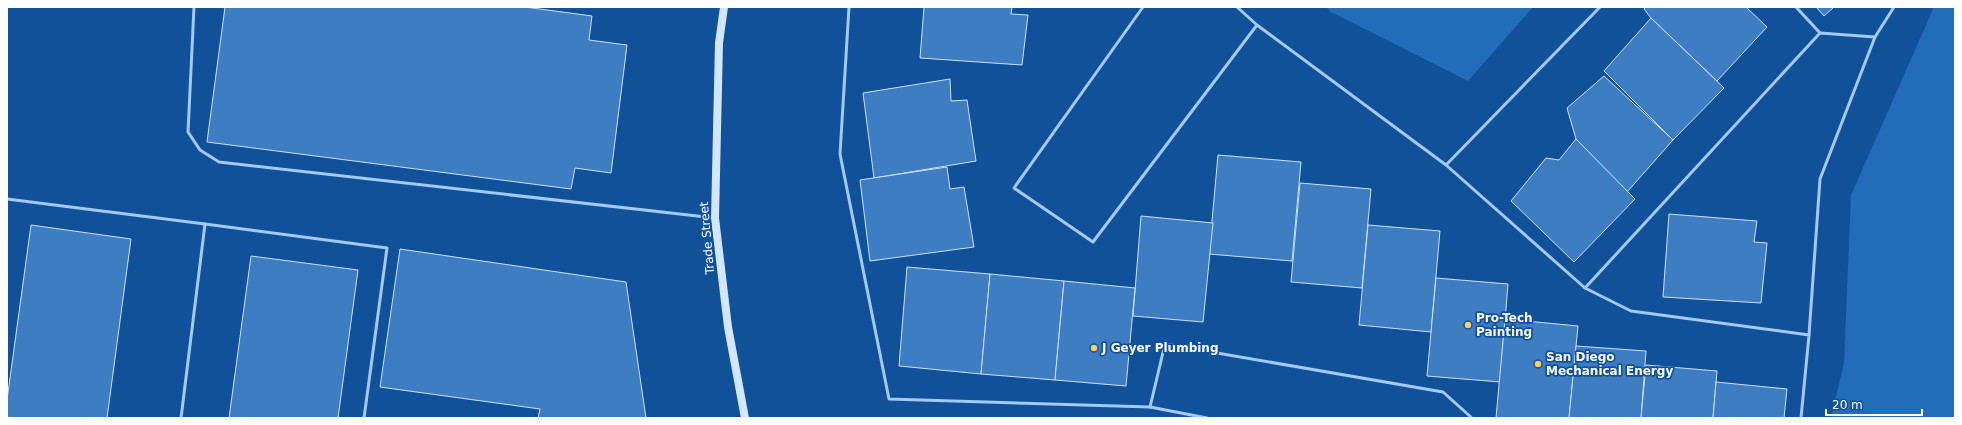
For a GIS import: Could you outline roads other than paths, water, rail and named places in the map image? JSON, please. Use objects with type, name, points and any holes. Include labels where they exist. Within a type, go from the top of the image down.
[{"type":"street","name":"Trade Street","points":[[724,7],[719,43],[715,218],[728,327],[745,418]]},
{"type":"lane","points":[[194,7],[188,132],[200,150],[219,162],[715,218]]},
{"type":"lane","points":[[849,7],[840,154],[889,399],[1150,407],[1208,418]]},
{"type":"lane","points":[[1143,7],[1014,188],[1093,242],[1258,25]]},
{"type":"lane","points":[[1237,7],[1258,25],[1446,165],[1585,288],[1631,311],[1809,335]]},
{"type":"lane","points":[[1446,165],[1600,7]]},
{"type":"lane","points":[[1796,7],[1820,33],[1875,37]]},
{"type":"lane","points":[[1801,418],[1809,335],[1820,179],[1875,37],[1894,7]]},
{"type":"lane","points":[[1585,288],[1820,33]]},
{"type":"lane","points":[[7,199],[387,248],[364,418]]},
{"type":"lane","points":[[180,418],[205,224]]},
{"type":"lane","points":[[1150,407],[1165,344],[1443,392],[1472,418]]},
{"type":"place","name":"Pro-Tech Painting","points":[[1468,325]]},
{"type":"place","name":"J Geyer Plumbing","points":[[1094,348]]},
{"type":"place","name":"San Diego Mechanical Energy","points":[[1538,364]]}]
